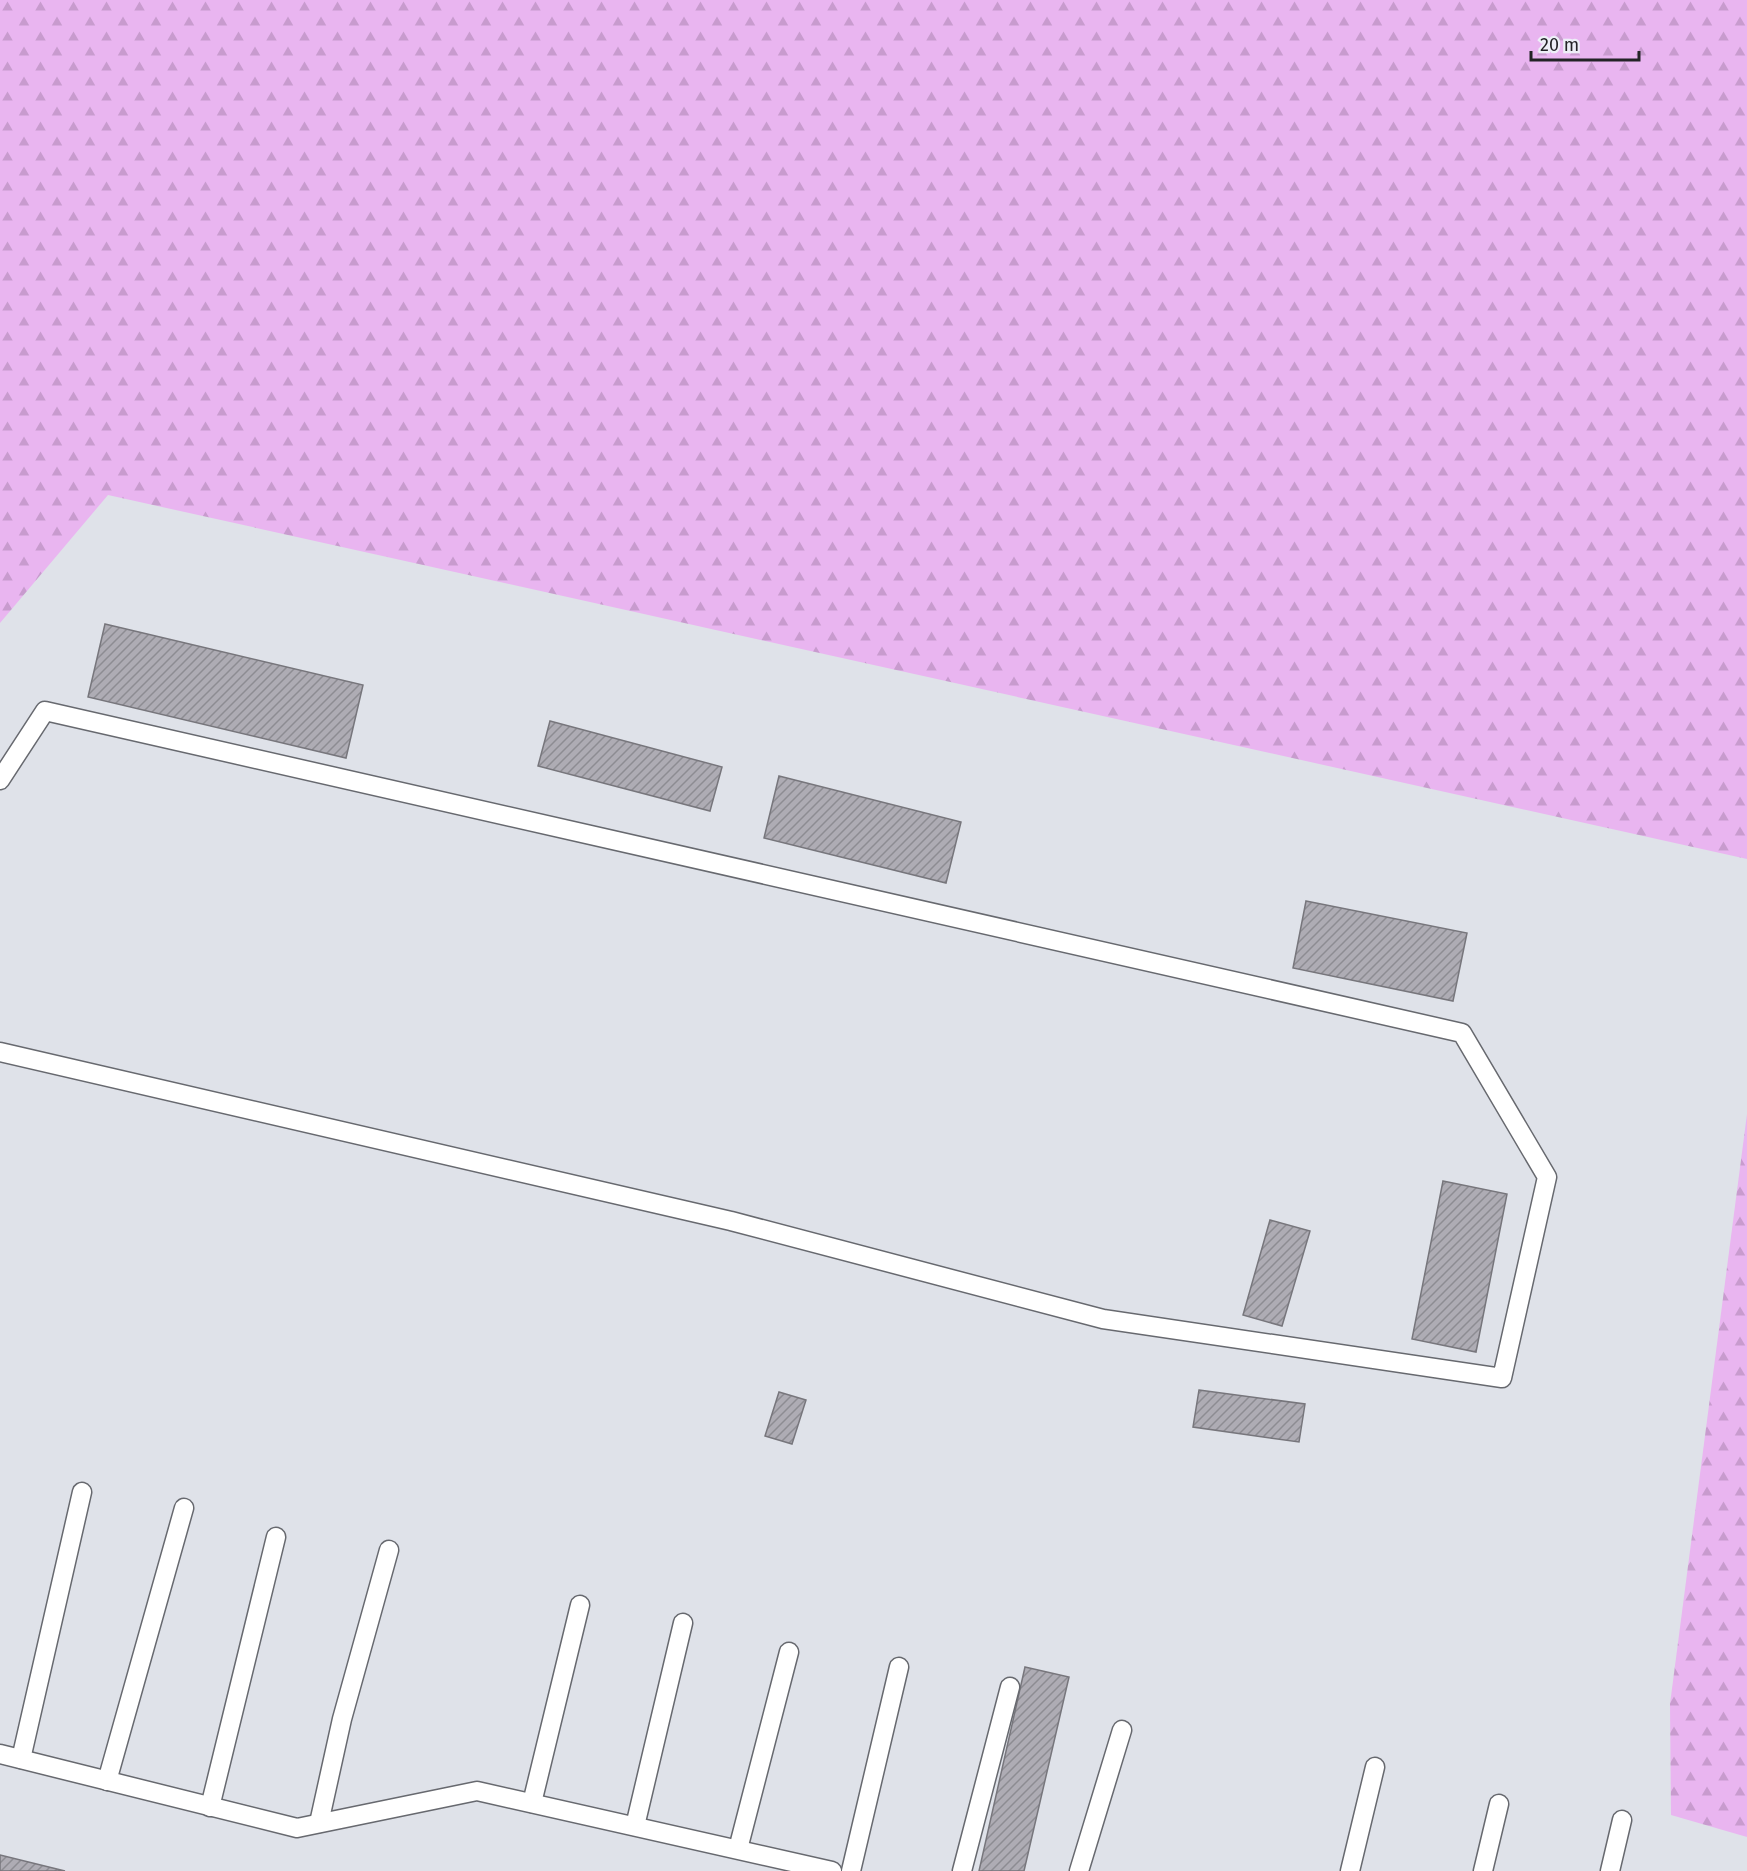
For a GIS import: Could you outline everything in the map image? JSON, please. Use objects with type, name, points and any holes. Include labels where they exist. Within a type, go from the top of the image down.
[{"type":"lane","points":[[0,780],[45,711],[1462,1033],[1547,1177],[1502,1378],[1103,1319],[731,1221],[0,1052]]},
{"type":"lane","points":[[21,1759],[82,1492]]},
{"type":"lane","points":[[106,1780],[184,1508]]},
{"type":"lane","points":[[210,1807],[276,1537]]},
{"type":"lane","points":[[319,1823],[342,1719],[389,1550]]},
{"type":"lane","points":[[532,1803],[580,1605]]},
{"type":"lane","points":[[635,1826],[683,1623]]},
{"type":"lane","points":[[738,1849],[789,1652]]},
{"type":"lane","points":[[851,1871],[899,1667]]},
{"type":"lane","points":[[962,1871],[1010,1687]]},
{"type":"lane","points":[[1079,1871],[1122,1730]]},
{"type":"lane","points":[[0,1754],[297,1828],[477,1791],[832,1871]]},
{"type":"lane","points":[[1350,1871],[1375,1767]]},
{"type":"lane","points":[[1483,1871],[1499,1804]]},
{"type":"lane","points":[[1610,1871],[1622,1820]]},
{"type":"green space","points":[[0,0],[1747,0],[1747,859],[108,495],[0,623]]},
{"type":"green space","points":[[1747,1114],[1747,1837],[1671,1815],[1670,1704]]},
{"type":"building","points":[[105,624],[363,685],[346,758],[88,697]]},
{"type":"building","points":[[550,721],[722,767],[710,811],[538,766]]},
{"type":"building","points":[[779,776],[961,822],[946,883],[764,838]]},
{"type":"building","points":[[1306,901],[1467,933],[1453,1001],[1293,968]]},
{"type":"building","points":[[1443,1181],[1507,1194],[1476,1352],[1412,1339]]},
{"type":"building","points":[[1270,1220],[1310,1231],[1282,1326],[1243,1315]]},
{"type":"building","points":[[1199,1390],[1305,1404],[1299,1442],[1193,1427]]},
{"type":"building","points":[[779,1392],[806,1400],[792,1444],[765,1436]]},
{"type":"building","points":[[1025,1667],[1069,1677],[1024,1871],[979,1871]]},
{"type":"building","points":[[0,1855],[65,1871],[0,1871]]}]
